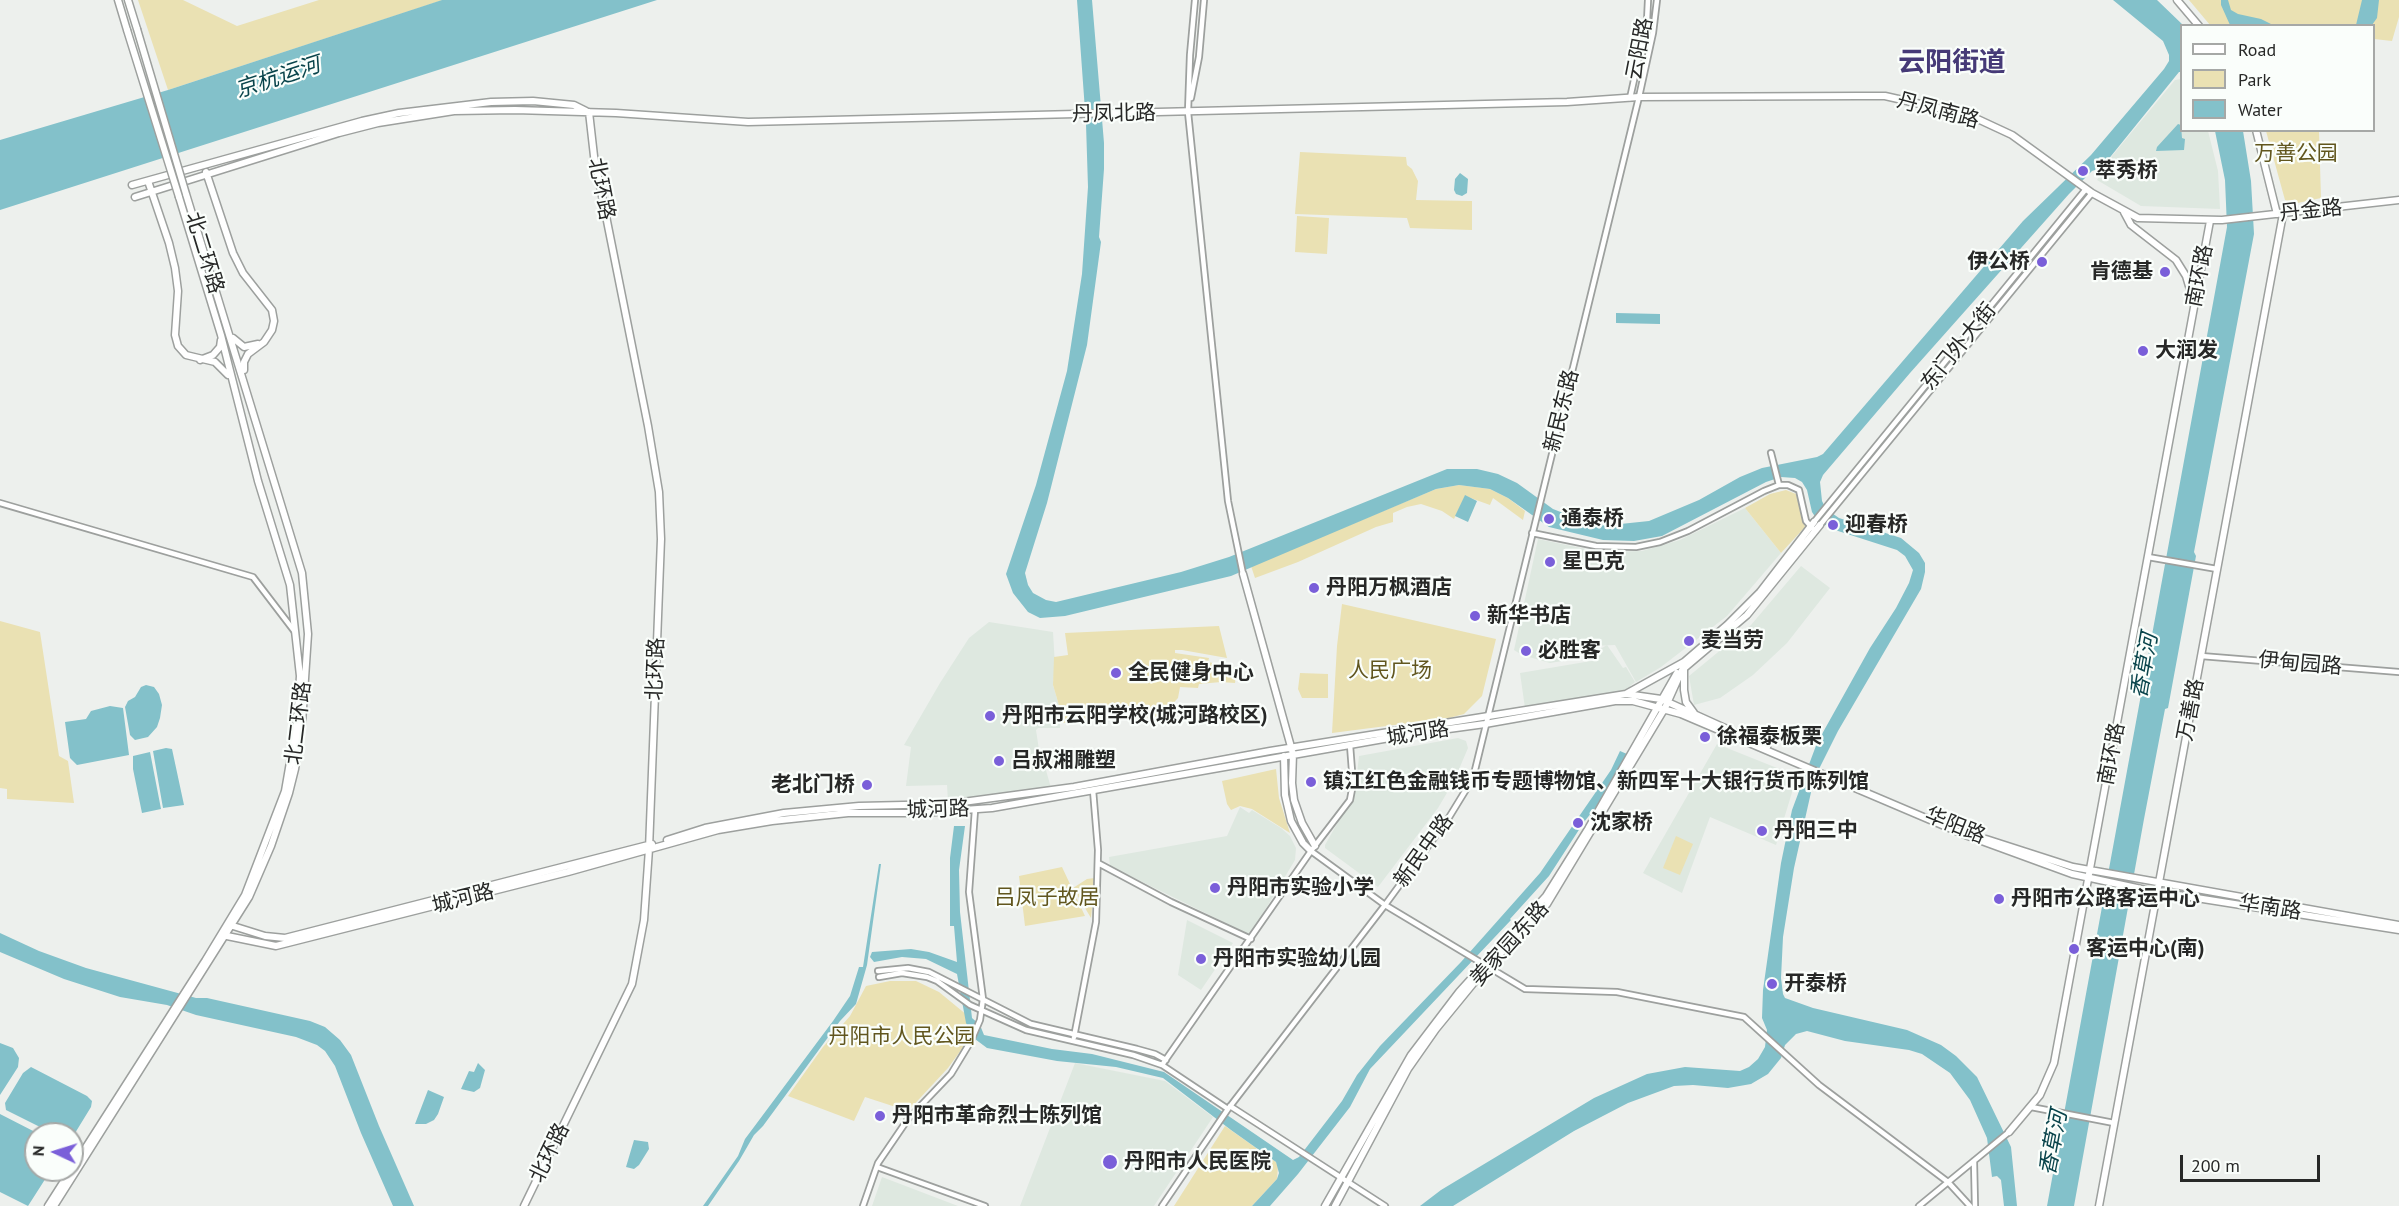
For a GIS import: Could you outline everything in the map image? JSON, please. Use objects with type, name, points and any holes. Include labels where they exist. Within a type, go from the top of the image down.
[{"type":"main road","name":"北二环路","points":[[118,0],[221,335],[258,481],[290,585],[297,634],[300,676],[297,722],[285,791],[245,895],[189,990]]},
{"type":"main road","name":"北二环路","points":[[84,1151],[227,936],[249,897],[271,846],[291,785],[302,723],[308,634],[303,573],[128,0]]},
{"type":"main road","points":[[2177,0],[2197,24]]},
{"type":"main road","name":"丹凤南路","points":[[1639,97],[1885,96],[1969,115],[2012,135],[2089,191],[2123,212],[2138,218],[2210,220]]},
{"type":"main road","name":"丹凤北路","points":[[589,112],[748,122],[1567,102],[1639,97]]},
{"type":"main road","points":[[132,185],[362,121],[445,106],[533,101],[574,105],[589,112]]},
{"type":"main road","points":[[135,197],[339,133],[413,117],[454,111],[589,112]]},
{"type":"main road","name":"北环路","points":[[524,1206],[632,984],[644,920],[649,847],[661,539],[659,492],[594,156],[589,112]]},
{"type":"main road","name":"万善路","points":[[2099,1206],[2280,214],[2257,132]]},
{"type":"main road","points":[[204,165],[233,253],[243,273],[272,310],[274,321],[272,330],[264,342],[248,354],[244,362],[244,376]]},
{"type":"main road","points":[[148,181],[175,268],[178,291],[175,335],[178,346],[186,355],[199,360],[215,362],[231,378]]},
{"type":"main road","name":"丹金路","points":[[2210,220],[2399,200]]},
{"type":"main road","points":[[2123,212],[2131,225],[2176,260],[2186,276],[2195,305]]},
{"type":"main road","name":"南环路","points":[[2009,1132],[2040,1095],[2054,1063],[2210,220]]},
{"type":"main road","points":[[199,360],[213,355],[220,347],[221,335]]},
{"type":"main road","points":[[230,335],[237,344],[244,347],[253,347],[264,342]]},
{"type":"main road","points":[[1800,764],[1664,700],[1684,665],[1747,615],[1814,526]]},
{"type":"main road","points":[[1243,574],[1292,751],[1294,800],[1313,849]]},
{"type":"main road","points":[[1684,665],[1683,690],[1686,702],[1694,714]]},
{"type":"main road","name":"城河路","points":[[1626,694],[1673,668],[1684,665]]},
{"type":"main road","name":"城河路","points":[[227,936],[276,946],[568,873],[705,828],[784,813],[859,806],[948,804],[983,800],[1074,787],[1292,751],[1488,715],[1626,694],[1664,700]]},
{"type":"main road","name":"姜家园东路","points":[[1325,1206],[1411,1055],[1459,992],[1546,896],[1588,830],[1657,706],[1664,700]]},
{"type":"main road","name":"姜家园东路","points":[[1335,1206],[1408,1068],[1482,965],[1547,904],[1665,708],[1664,700]]},
{"type":"main road","name":"城河路","points":[[232,926],[265,936],[285,938],[718,830],[772,821],[848,813],[975,810],[1284,756],[1292,751],[1350,745],[1615,701],[1634,701],[1657,706]]},
{"type":"main road","points":[[1657,706],[1968,836],[2088,879]]},
{"type":"main road","points":[[1284,756],[1285,795],[1292,821],[1303,843],[1313,849]]},
{"type":"main road","name":"华阳路","points":[[1824,774],[1977,836],[2073,867],[2090,868]]},
{"type":"main road","name":"华南路","points":[[2090,868],[2159,883],[2399,925]]},
{"type":"main road","name":"华南路","points":[[2088,879],[2399,930]]},
{"type":"main road","name":"北二环路","points":[[54,1206],[172,1016]]},
{"type":"main road","name":"北二环路","points":[[48,1206],[64,1182]]},
{"type":"street","points":[[1195,0],[1188,112],[1228,501],[1243,574]]},
{"type":"street","points":[[1188,112],[1199,57],[1204,0]]},
{"type":"street","name":"云阳路","points":[[1630,98],[1647,21],[1646,0]]},
{"type":"street","name":"云阳路","points":[[1639,97],[1653,33],[1657,0]]},
{"type":"street","name":"新民东路","points":[[1485,724],[1639,97]]},
{"type":"street","name":"东门外大街","points":[[1814,526],[2089,191]]},
{"type":"street","points":[[1771,453],[1779,484]]},
{"type":"street","points":[[1532,533],[1596,546],[1636,547],[1660,542],[1688,531],[1779,484],[1799,490],[1806,521],[1814,526]]},
{"type":"street","points":[[0,503],[253,577],[297,634]]},
{"type":"street","points":[[2148,556],[2217,569]]},
{"type":"street","name":"伊甸园路","points":[[2201,656],[2399,672]]},
{"type":"street","name":"新民中路","points":[[1162,1206],[1229,1109],[1448,819],[1475,770],[1485,724]]},
{"type":"street","points":[[1164,1063],[1313,849],[1350,800],[1353,784],[1350,745]]},
{"type":"street","points":[[1073,1042],[1096,922],[1098,863],[1093,790]]},
{"type":"street","points":[[863,1206],[877,1167],[908,1119],[951,1074],[980,1020],[982,1000],[969,892],[975,810]]},
{"type":"street","points":[[1313,849],[1385,905],[1525,989],[1617,992],[1744,1017],[1819,1085],[1948,1182],[1970,1206]]},
{"type":"street","points":[[1098,863],[1171,902],[1251,939]]},
{"type":"street","points":[[1164,1063],[1026,1030],[981,1010],[937,981],[921,975],[878,974],[897,968],[917,969],[944,978],[970,994],[1031,1024],[1155,1054],[1164,1063],[1229,1109],[1385,1206]]},
{"type":"street","points":[[2031,1107],[2114,1123]]},
{"type":"street","points":[[1919,1206],[2009,1132]]},
{"type":"street","points":[[1974,1161],[1976,1206]]},
{"type":"street","points":[[877,1167],[985,1206]]},
{"type":"shaded area","points":[[2180,79],[2180,132],[2208,132],[2218,171],[2220,209],[2141,206],[2097,180],[2099,177],[2097,174],[2175,80]]},
{"type":"shaded area","points":[[1745,508],[1781,553],[1727,616],[1661,667],[1636,682],[1615,645],[1587,646],[1581,658],[1550,663],[1522,655],[1514,650],[1538,539],[1600,552],[1642,551],[1680,540]]},
{"type":"shaded area","points":[[1801,566],[1830,588],[1787,643],[1753,675],[1720,698],[1694,705],[1689,676],[1751,625]]},
{"type":"shaded area","name":"丹阳市云阳学校(城河路校区)","points":[[989,622],[1053,632],[1055,666],[1053,685],[1060,709],[1060,728],[1038,728],[1036,730],[1041,763],[1044,763],[1051,788],[948,801],[947,785],[906,786],[911,747],[904,745],[969,638]]},
{"type":"shaded area","points":[[1607,645],[1623,668],[1626,667],[1635,682],[1630,686],[1631,688],[1622,692],[1525,708],[1520,673],[1597,660],[1595,652]]},
{"type":"shaded area","points":[[1458,738],[1466,741],[1468,748],[1454,781],[1438,808],[1378,887],[1325,848],[1355,792],[1359,756]]},
{"type":"shaded area","name":"丹阳三中","points":[[1717,744],[1797,776],[1776,845],[1710,817],[1682,893],[1643,873]]},
{"type":"shaded area","name":"丹阳市实验小学","points":[[1240,807],[1249,813],[1252,810],[1281,828],[1290,836],[1296,848],[1295,860],[1250,935],[1110,866],[1109,857],[1227,836]]},
{"type":"shaded area","name":"丹阳市实验幼儿园","points":[[1187,920],[1233,943],[1201,990],[1178,975]]},
{"type":"shaded area","name":"丹阳市人民医院","points":[[1075,1063],[1165,1081],[1213,1117],[1154,1206],[1020,1206]]},
{"type":"shaded area","points":[[882,1177],[958,1206],[872,1206]]},
{"type":"green space","points":[[138,0],[183,0],[237,26],[319,0],[443,0],[168,90]]},
{"type":"green space","points":[[2189,0],[2399,0],[2399,17],[2392,41],[2375,39],[2375,24],[2209,24]]},
{"type":"green space","name":"万善公园","points":[[2266,132],[2319,132],[2321,198],[2293,204],[2285,200]]},
{"type":"green space","points":[[1300,152],[1406,157],[1407,165],[1412,169],[1418,181],[1416,200],[1472,201],[1472,230],[1410,228],[1407,218],[1295,214]]},
{"type":"green space","points":[[1297,216],[1329,218],[1327,254],[1295,252]]},
{"type":"green space","points":[[1459,485],[1490,489],[1508,498],[1525,511],[1523,520],[1493,498],[1490,505],[1465,496],[1454,519],[1442,511],[1421,504],[1407,507],[1393,513],[1393,522],[1255,578],[1251,566],[1436,489]]},
{"type":"green space","points":[[1786,490],[1796,494],[1805,527],[1781,553],[1745,508],[1770,494]]},
{"type":"green space","name":"人民广场","points":[[1342,604],[1496,639],[1482,696],[1464,714],[1449,718],[1332,733]]},
{"type":"green space","points":[[0,621],[40,632],[59,756],[68,761],[74,803],[7,799],[7,789],[0,788]]},
{"type":"green space","name":"全民健身中心","points":[[1219,626],[1227,658],[1182,650],[1175,650],[1175,653],[1209,658],[1208,662],[1237,668],[1235,683],[1199,684],[1198,688],[1180,687],[1178,698],[1167,710],[1168,716],[1060,723],[1060,709],[1053,685],[1054,657],[1068,655],[1065,633]]},
{"type":"green space","points":[[1300,673],[1328,674],[1328,698],[1302,698],[1298,689]]},
{"type":"green space","points":[[1276,769],[1279,798],[1290,833],[1252,809],[1240,806],[1231,810],[1227,804],[1222,781]]},
{"type":"green space","points":[[1676,836],[1693,844],[1680,875],[1663,868]]},
{"type":"green space","name":"吕凤子故居","points":[[1062,867],[1085,916],[1025,926],[1019,876]]},
{"type":"green space","points":[[1095,878],[1091,918],[1073,888],[1087,879]]},
{"type":"green space","name":"丹阳市人民公园","points":[[890,981],[916,981],[939,992],[973,1020],[964,1046],[948,1068],[908,1111],[865,1097],[854,1121],[788,1096],[823,1047],[850,1016],[866,986]]},
{"type":"green space","points":[[1225,1126],[1276,1162],[1277,1179],[1252,1206],[1174,1206]]},
{"type":"water","name":"京杭运河","points":[[442,0],[657,0],[0,210],[0,140],[168,90]]},
{"type":"water","points":[[1077,0],[1092,0],[1104,143],[1104,169],[1099,237],[1101,242],[1087,345],[1047,503],[1025,573],[1033,593],[1056,602],[1181,572],[1229,557],[1447,469],[1477,469],[1498,474],[1517,483],[1553,509],[1581,520],[1611,525],[1649,521],[1699,500],[1740,477],[1762,468],[1823,454],[2023,221],[2091,155],[2164,69],[2169,61],[2169,55],[2163,41],[2113,0],[2157,0],[2182,24],[2180,24],[2180,72],[2101,168],[2092,171],[2069,194],[1910,373],[1823,475],[1820,482],[1822,501],[1826,509],[1839,518],[1901,538],[1919,553],[1925,563],[1925,572],[1921,589],[1838,731],[1814,779],[1794,868],[1783,937],[1781,978],[1783,994],[1785,998],[1813,1008],[1907,1030],[1941,1045],[1956,1056],[1977,1077],[2011,1147],[2017,1206],[2004,1206],[2001,1180],[1997,1176],[1992,1177],[1987,1138],[1970,1100],[1950,1073],[1922,1054],[1909,1050],[1845,1041],[1807,1031],[1796,1034],[1785,1045],[1781,1058],[1768,1074],[1751,1084],[1728,1088],[1674,1086],[1628,1103],[1574,1131],[1453,1206],[1420,1206],[1441,1190],[1594,1098],[1647,1074],[1685,1067],[1740,1071],[1758,1059],[1765,1047],[1767,1030],[1762,1018],[1763,990],[1781,863],[1792,810],[1817,743],[1870,648],[1896,608],[1913,570],[1905,556],[1897,550],[1835,530],[1818,521],[1812,512],[1807,490],[1802,482],[1795,478],[1781,477],[1766,482],[1662,536],[1634,541],[1603,540],[1549,527],[1508,498],[1490,489],[1459,485],[1436,489],[1231,576],[1065,616],[1040,618],[1028,612],[1013,593],[1006,574],[1036,485],[1067,371],[1082,274],[1088,187]]},
{"type":"water","points":[[2221,0],[2228,0],[2231,10],[2238,14],[2261,19],[2271,24],[2230,24]]},
{"type":"water","points":[[2362,0],[2379,0],[2377,18],[2373,24],[2356,24]]},
{"type":"water","points":[[2178,124],[2180,125],[2182,138],[2185,139],[2184,150],[2156,151]]},
{"type":"water","points":[[2215,132],[2243,132],[2251,181],[2254,234],[2194,552],[2196,556],[2168,708],[2165,709],[2144,819],[2074,1206],[2047,1206],[2227,227],[2225,180]]},
{"type":"water","points":[[1460,173],[1468,179],[1467,193],[1462,196],[1456,194],[1454,190],[1455,179]]},
{"type":"water","points":[[1616,313],[1660,314],[1660,324],[1616,323]]},
{"type":"water","points":[[1465,495],[1477,501],[1468,522],[1455,516]]},
{"type":"water","points":[[146,685],[154,687],[159,694],[162,705],[160,718],[157,727],[148,737],[135,740],[130,735],[125,707],[141,687]]},
{"type":"water","points":[[110,706],[123,708],[129,755],[77,765],[70,758],[65,722],[86,719],[91,711]]},
{"type":"water","points":[[172,749],[184,805],[163,808],[153,751]]},
{"type":"water","points":[[1620,751],[1627,754],[1619,771],[1549,876],[1511,920],[1370,1069],[1350,1107],[1270,1206],[1252,1206],[1277,1179],[1279,1173],[1276,1162],[1163,1078],[1116,1067],[1057,1061],[987,1048],[975,1039],[966,1023],[957,974],[926,959],[902,957],[874,962],[870,957],[872,952],[911,949],[929,952],[957,962],[954,926],[950,926],[950,858],[954,826],[965,826],[959,870],[960,912],[972,1018],[980,1025],[984,1035],[1052,1049],[1092,1054],[1164,1072],[1293,1160],[1299,1157],[1342,1101],[1357,1075],[1380,1046],[1461,962],[1540,873],[1611,770]]},
{"type":"water","points":[[150,752],[161,809],[142,813],[133,769],[133,756]]},
{"type":"water","points":[[879,864],[881,864],[867,965],[856,1004],[840,1021],[754,1135],[708,1206],[703,1206],[738,1156],[745,1139],[850,996],[859,967],[863,967]]},
{"type":"water","points":[[0,933],[39,951],[86,968],[196,998],[207,998],[310,1021],[325,1027],[340,1040],[351,1055],[414,1206],[393,1206],[335,1066],[325,1051],[317,1045],[296,1037],[196,1015],[167,1005],[120,997],[64,979],[0,952]]},
{"type":"water","points":[[0,1043],[13,1048],[19,1058],[18,1067],[0,1095]]},
{"type":"water","points":[[478,1063],[485,1070],[480,1088],[474,1092],[461,1089],[469,1071],[474,1072]]},
{"type":"water","points":[[31,1067],[87,1096],[92,1101],[91,1107],[82,1122],[30,1122],[6,1110],[5,1103],[23,1073]]},
{"type":"water","points":[[428,1090],[444,1097],[438,1114],[434,1120],[426,1124],[415,1124]]},
{"type":"water","points":[[0,1114],[24,1126],[24,1182],[43,1182],[28,1206],[0,1192]]},
{"type":"water","points":[[634,1140],[648,1142],[649,1149],[634,1169],[626,1167]]},
{"type":"place","name":"萃秀桥","points":[[2083,171]]},
{"type":"place","name":"伊公桥","points":[[2042,262]]},
{"type":"place","name":"肯德基","points":[[2165,272]]},
{"type":"place","name":"大润发","points":[[2143,351]]},
{"type":"place","name":"通泰桥","points":[[1549,519]]},
{"type":"place","name":"迎春桥","points":[[1833,525]]},
{"type":"place","name":"星巴克","points":[[1550,562]]},
{"type":"place","name":"丹阳万枫酒店","points":[[1314,588]]},
{"type":"place","name":"新华书店","points":[[1475,616]]},
{"type":"place","name":"麦当劳","points":[[1689,641]]},
{"type":"place","name":"必胜客","points":[[1526,651]]},
{"type":"place","name":"全民健身中心","points":[[1116,673]]},
{"type":"place","name":"丹阳市云阳学校(城河路校区)","points":[[990,716]]},
{"type":"place","name":"徐福泰板栗","points":[[1705,737]]},
{"type":"place","name":"吕叔湘雕塑","points":[[999,761]]},
{"type":"place","name":"镇江红色金融钱币专题博物馆、新四军十大银行货币陈列馆","points":[[1311,782]]},
{"type":"place","name":"老北门桥","points":[[867,785]]},
{"type":"place","name":"沈家桥","points":[[1578,823]]},
{"type":"place","name":"丹阳三中","points":[[1762,831]]},
{"type":"place","name":"丹阳市实验小学","points":[[1215,888]]},
{"type":"place","name":"丹阳市公路客运中心","points":[[1999,899]]},
{"type":"place","name":"客运中心(南)","points":[[2074,949]]},
{"type":"place","name":"丹阳市实验幼儿园","points":[[1201,959]]},
{"type":"place","name":"开泰桥","points":[[1772,984]]},
{"type":"place","name":"丹阳市革命烈士陈列馆","points":[[880,1116]]},
{"type":"place","name":"丹阳市人民医院","points":[[1110,1162]]},
{"type":"district","name":"云阳街道","points":[[1952,63]]},
{"type":"water label","name":"香草河","points":[[2145,666]]},
{"type":"water label","name":"香草河","points":[[2054,1143]]}]
